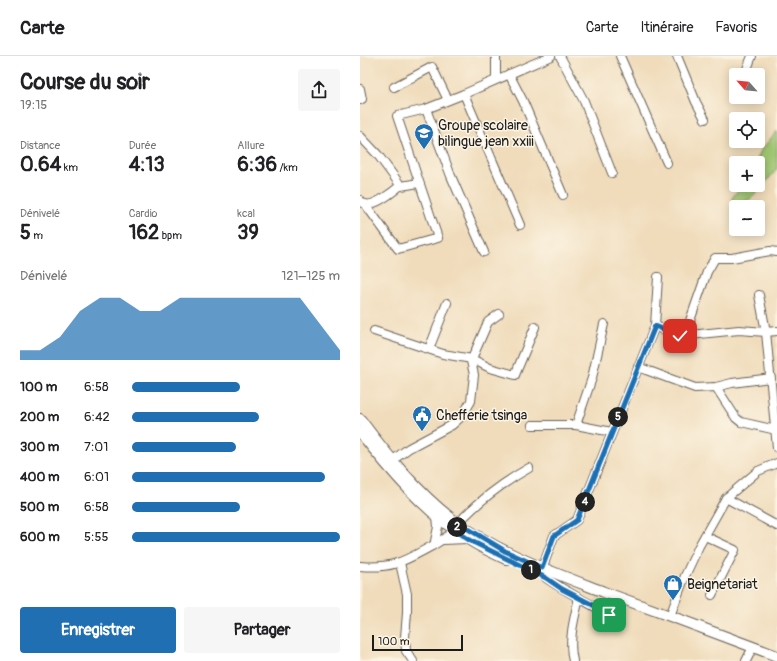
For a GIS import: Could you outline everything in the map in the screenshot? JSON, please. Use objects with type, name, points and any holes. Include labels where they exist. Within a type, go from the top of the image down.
[{"type":"main road","points":[[360,419],[376,441],[420,491],[457,524],[467,539],[544,573],[668,621],[748,657],[772,661]]},
{"type":"main road","points":[[360,432],[387,466],[438,516],[457,524],[544,573],[670,616],[777,656]]},
{"type":"street","points":[[496,56],[496,79]]},
{"type":"street","points":[[362,202],[398,248],[438,238],[397,116],[426,109],[551,56]]},
{"type":"street","points":[[560,56],[584,101],[612,174]]},
{"type":"street","points":[[620,56],[667,162]]},
{"type":"street","points":[[677,56],[696,102],[706,119]]},
{"type":"street","points":[[747,68],[752,56]]},
{"type":"street","points":[[394,87],[432,67],[448,100]]},
{"type":"street","points":[[509,74],[523,101],[562,195]]},
{"type":"street","points":[[360,89],[362,99],[360,100]]},
{"type":"street","points":[[464,94],[520,225]]},
{"type":"street","points":[[426,109],[451,176],[484,252]]},
{"type":"street","points":[[360,136],[378,155],[401,185]]},
{"type":"street","points":[[362,202],[368,204],[384,198],[401,185],[419,183]]},
{"type":"street","points":[[685,336],[707,272],[715,258],[732,258],[770,251],[777,252]]},
{"type":"street","points":[[609,615],[562,589],[544,573],[554,536],[577,520],[655,326],[658,277]]},
{"type":"street","points":[[759,295],[766,332],[777,448]]},
{"type":"street","points":[[429,349],[447,303]]},
{"type":"street","points":[[393,460],[409,448],[452,425],[463,415],[471,401],[474,375],[471,361],[488,322],[499,314]]},
{"type":"street","points":[[576,425],[592,378],[604,324]]},
{"type":"street","points":[[655,326],[680,336],[739,330],[766,332],[777,331]]},
{"type":"street","points":[[374,331],[443,354],[472,359],[490,368],[515,375],[535,327]]},
{"type":"street","points":[[638,366],[695,388],[716,387],[732,383],[771,378]]},
{"type":"street","points":[[716,387],[736,418],[741,422],[776,430]]},
{"type":"street","points":[[532,425],[576,425],[612,432]]},
{"type":"street","points":[[670,616],[685,576],[726,498],[758,471],[777,463]]},
{"type":"street","points":[[360,566],[376,567],[400,563],[437,542],[510,479],[528,468]]},
{"type":"street","points":[[726,498],[777,526]]},
{"type":"street","points":[[437,542],[438,516]]},
{"type":"street","points":[[705,536],[735,550],[712,595]]},
{"type":"street","points":[[437,542],[467,539]]},
{"type":"street","points":[[400,563],[407,594],[405,637],[406,651],[413,661]]},
{"type":"street","points":[[573,661],[571,654],[572,629],[579,598]]},
{"type":"green space","points":[[777,131],[777,169],[765,183],[765,156],[759,156],[761,150],[765,148],[765,145]]},
{"type":"green space","points":[[737,192],[757,192],[752,198],[748,200],[733,200],[732,198]]},
{"type":"place","name":"Groupe scolaire bilingue jean xxiii","points":[[424,150]]},
{"type":"place","name":"Chefferie tsinga","points":[[422,432]]},
{"type":"place","name":"Beignetariat","points":[[673,601]]},
{"type":"route","points":[[609,615],[562,589],[546,578],[469,540],[454,530],[460,524],[505,551],[542,568],[554,536],[577,520],[655,326],[680,336]]}]
